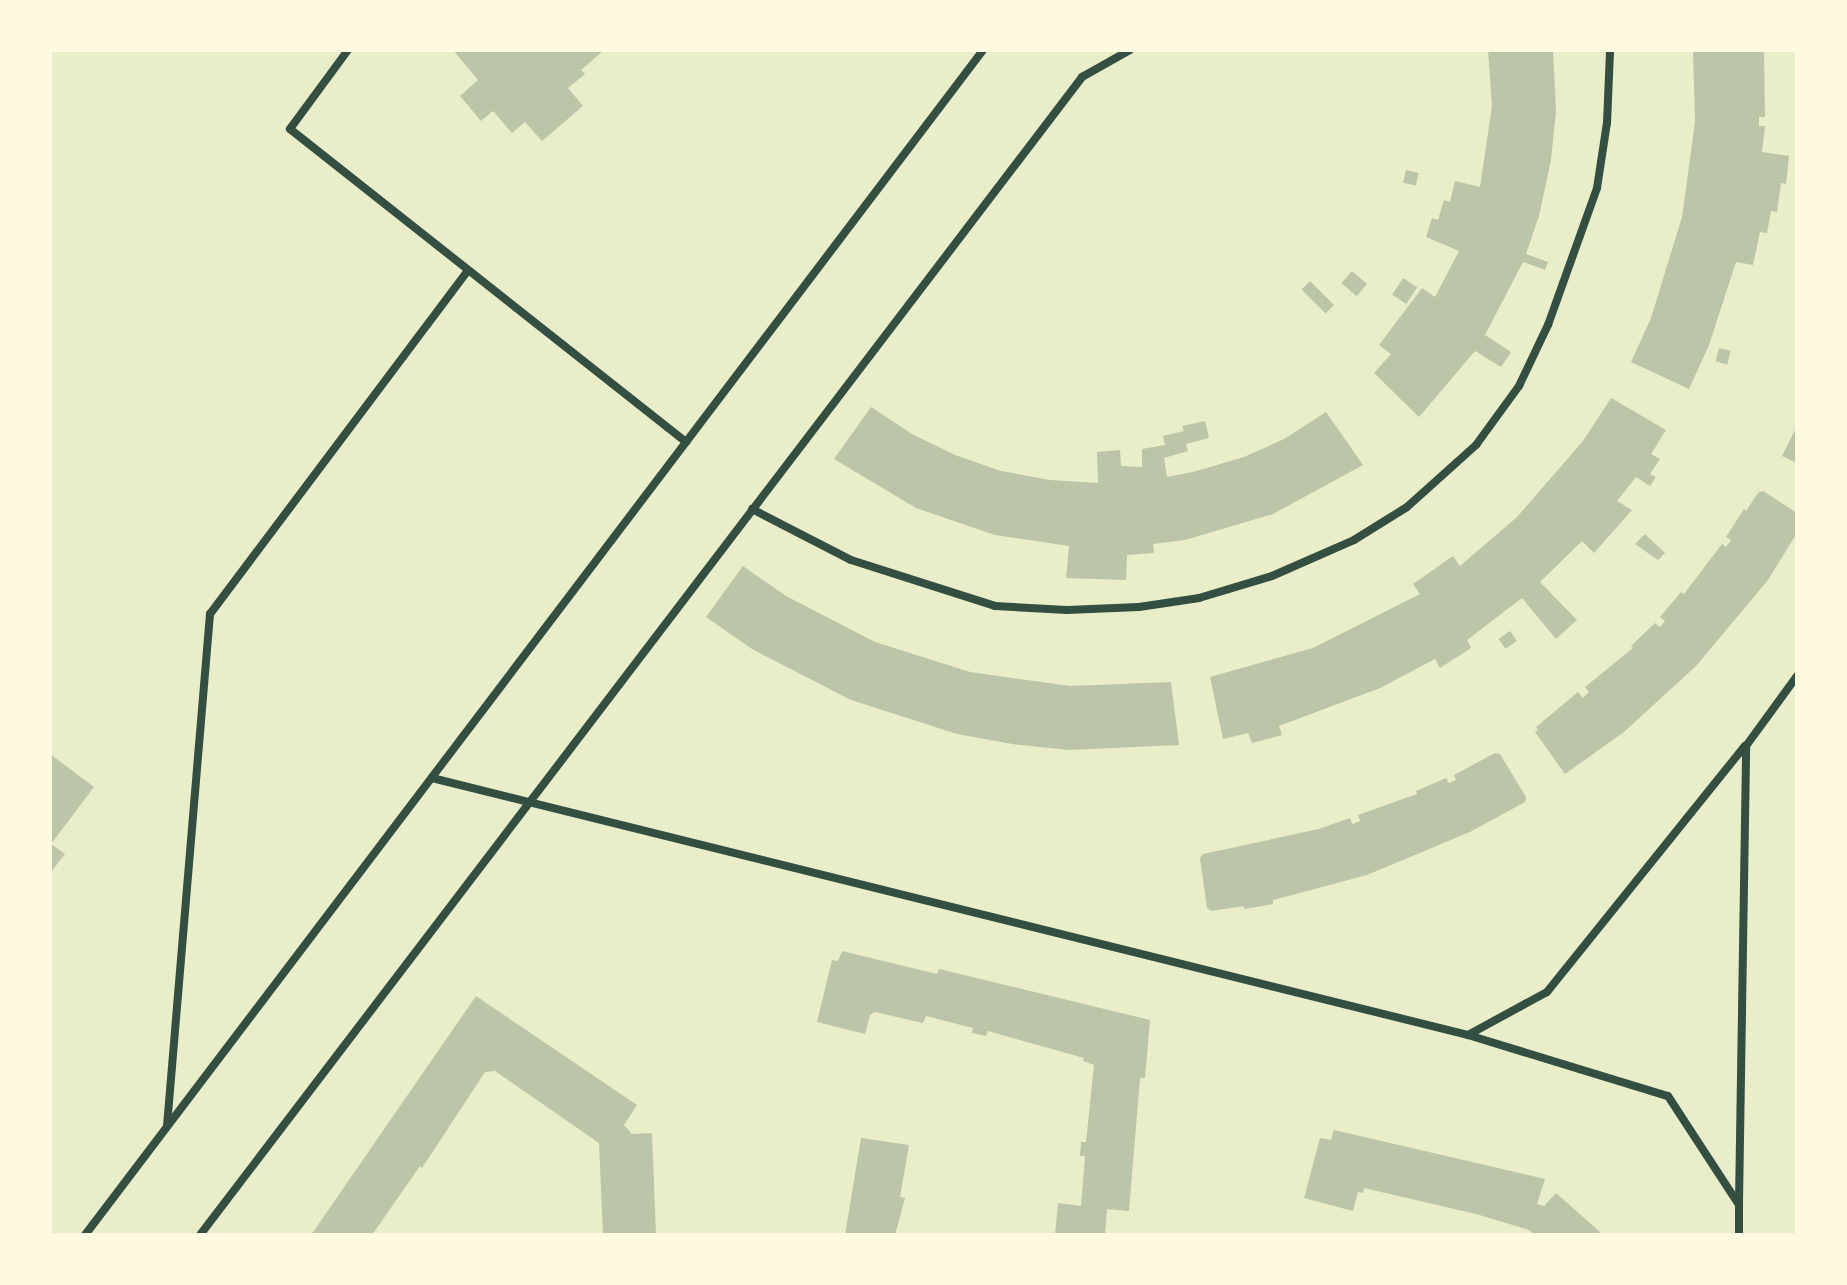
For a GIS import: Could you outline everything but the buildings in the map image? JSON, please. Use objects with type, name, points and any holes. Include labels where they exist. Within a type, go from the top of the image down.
[{"type":"street","points":[[348,50],[290,129],[686,442]]},
{"type":"street","points":[[85,1235],[983,50]]},
{"type":"street","points":[[200,1235],[1082,77],[1130,50]]},
{"type":"street","points":[[752,509],[851,560],[967,598],[1009,607],[1139,607],[1199,598],[1272,576],[1354,540],[1407,507],[1476,445],[1519,386],[1548,325],[1597,188],[1607,123],[1610,50]]},
{"type":"street","points":[[167,1128],[210,614],[468,270]]},
{"type":"street","points":[[1468,1035],[1547,992],[1746,746],[1797,676]]},
{"type":"street","points":[[1739,1235],[1746,746]]},
{"type":"street","points":[[432,778],[1468,1035],[1668,1096],[1739,1205]]}]
